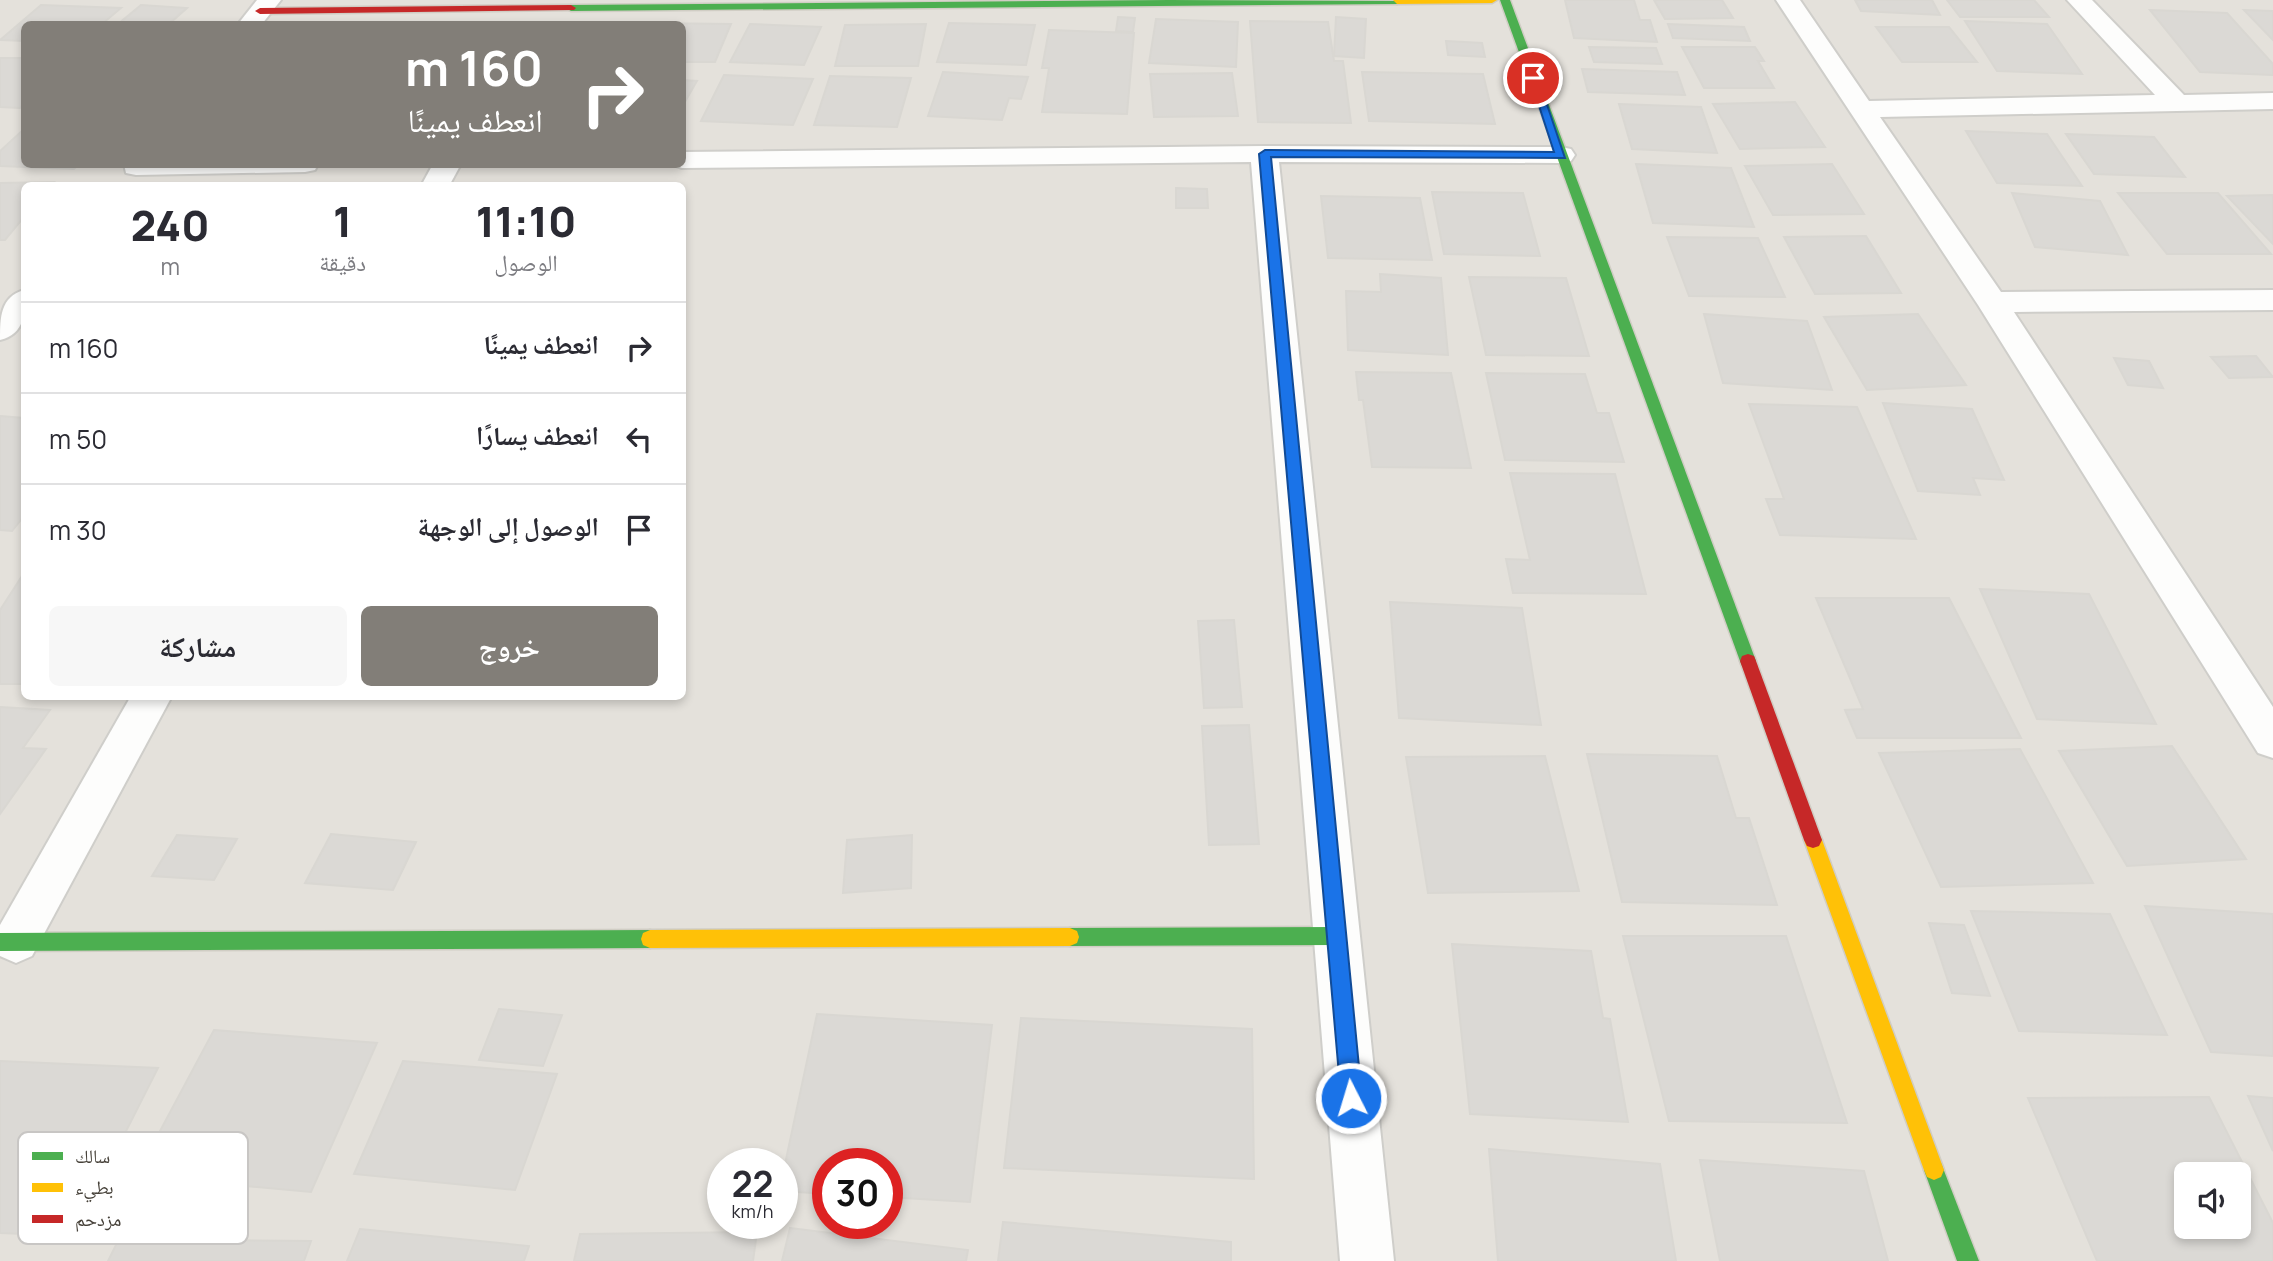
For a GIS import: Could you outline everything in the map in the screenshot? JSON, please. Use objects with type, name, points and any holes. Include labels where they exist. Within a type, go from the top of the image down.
[{"type":"street","points":[[260,12],[1492,0]]},
{"type":"street","points":[[1505,0],[1968,1261]]},
{"type":"street","points":[[1788,0],[1992,302],[2273,741]]},
{"type":"street","points":[[2079,0],[2175,101]]},
{"type":"street","points":[[1864,109],[2273,101]]},
{"type":"street","points":[[686,160],[1265,154],[1561,155]]},
{"type":"street","points":[[1265,154],[1367,1261]]},
{"type":"street","points":[[131,172],[218,168]]},
{"type":"street","points":[[1992,302],[2273,300]]},
{"type":"street","points":[[0,330],[21,304]]},
{"type":"street","points":[[8,942],[150,700]]},
{"type":"street","points":[[8,942],[1336,936]]},
{"type":"shaded area","points":[[0,0],[2273,0],[2273,1261],[0,1261]]},
{"type":"building","points":[[1565,0],[1634,0],[1640,20],[1650,20],[1657,42],[1574,38]]},
{"type":"building","points":[[1654,0],[1722,0],[1733,18],[1665,19]]},
{"type":"building","points":[[1855,0],[1932,0],[1940,15],[1861,11]]},
{"type":"building","points":[[1947,0],[2034,0],[2049,17],[1960,17]]},
{"type":"building","points":[[41,5],[121,8],[106,21],[22,21]]},
{"type":"building","points":[[141,5],[187,8],[172,21],[122,21]]},
{"type":"building","points":[[2150,10],[2227,13],[2273,64],[2273,75],[2200,72]]},
{"type":"building","points":[[2244,10],[2273,11],[2273,40]]},
{"type":"building","points":[[1118,17],[1135,18],[1133,32],[1116,31]]},
{"type":"building","points":[[1336,17],[1366,19],[1364,58],[1334,56]]},
{"type":"building","points":[[1156,19],[1238,22],[1236,67],[1149,63]]},
{"type":"building","points":[[1250,21],[1328,22],[1334,61],[1343,61],[1351,123],[1258,122]]},
{"type":"building","points":[[1965,21],[2047,24],[2082,74],[1997,71]]},
{"type":"building","points":[[21,22],[21,41],[0,40]]},
{"type":"building","points":[[686,23],[731,24],[715,62],[686,62]]},
{"type":"building","points":[[949,23],[1035,25],[1026,65],[937,62]]},
{"type":"building","points":[[750,24],[821,27],[804,65],[730,62]]},
{"type":"building","points":[[926,24],[918,66],[835,66],[845,25]]},
{"type":"building","points":[[1668,24],[1744,27],[1750,41],[1673,38]]},
{"type":"building","points":[[1876,27],[1949,27],[1977,62],[1902,62]]},
{"type":"building","points":[[1049,30],[1134,33],[1127,114],[1042,112],[1049,68],[1042,68]]},
{"type":"building","points":[[1446,41],[1482,43],[1485,57],[1448,55]]},
{"type":"building","points":[[1589,47],[1656,48],[1662,64],[1594,62]]},
{"type":"building","points":[[1682,47],[1755,47],[1764,61],[1758,61],[1774,88],[1704,88]]},
{"type":"building","points":[[0,58],[21,58],[21,107],[0,107]]},
{"type":"building","points":[[1582,69],[1677,72],[1685,95],[1588,92]]},
{"type":"building","points":[[943,72],[1028,77],[1021,99],[1009,98],[1002,120],[928,116]]},
{"type":"building","points":[[1362,72],[1483,74],[1495,124],[1369,121]]},
{"type":"building","points":[[1232,73],[1238,116],[1154,117],[1150,74]]},
{"type":"building","points":[[724,75],[813,79],[793,125],[701,121]]},
{"type":"building","points":[[830,76],[911,78],[897,127],[814,125]]},
{"type":"building","points":[[686,80],[697,81],[686,100]]},
{"type":"building","points":[[1795,102],[1825,147],[1740,149],[1713,104]]},
{"type":"building","points":[[1619,104],[1701,107],[1717,153],[1632,149]]},
{"type":"building","points":[[1966,131],[2047,134],[2082,186],[1997,183]]},
{"type":"building","points":[[21,132],[21,167],[0,166],[0,151]]},
{"type":"building","points":[[2066,134],[2154,137],[2185,177],[2094,174]]},
{"type":"building","points":[[1636,164],[1731,168],[1754,227],[1653,223]]},
{"type":"building","points":[[1832,164],[1864,214],[1773,215],[1745,166]]},
{"type":"building","points":[[0,183],[21,183],[21,221],[5,240],[0,240]]},
{"type":"building","points":[[1176,188],[1207,189],[1208,208],[1176,208]]},
{"type":"building","points":[[1432,192],[1523,193],[1540,256],[1444,254]]},
{"type":"building","points":[[2012,193],[2100,201],[2128,255],[2035,247]]},
{"type":"building","points":[[2118,193],[2218,193],[2271,254],[2167,254]]},
{"type":"building","points":[[2273,195],[2273,244],[2227,196]]},
{"type":"building","points":[[1321,196],[1420,198],[1432,260],[1328,258]]},
{"type":"building","points":[[1866,236],[1901,293],[1815,294],[1784,237]]},
{"type":"building","points":[[1667,237],[1758,238],[1785,297],[1689,296]]},
{"type":"building","points":[[1380,274],[1441,278],[1448,355],[1348,350],[1346,291],[1381,292]]},
{"type":"building","points":[[1469,277],[1566,278],[1589,356],[1486,355]]},
{"type":"building","points":[[1704,314],[1807,321],[1832,390],[1723,383]]},
{"type":"building","points":[[1918,314],[1966,385],[1867,390],[1824,317]]},
{"type":"building","points":[[2256,356],[2273,377],[2229,378],[2211,357]]},
{"type":"building","points":[[2114,358],[2149,361],[2163,388],[2128,385]]},
{"type":"building","points":[[1356,372],[1451,373],[1471,468],[1372,467],[1363,400],[1359,400]]},
{"type":"building","points":[[1486,373],[1585,374],[1597,413],[1609,413],[1624,462],[1505,460]]},
{"type":"building","points":[[1883,403],[1972,409],[2004,480],[1973,478],[1980,495],[1918,491]]},
{"type":"building","points":[[1749,404],[1857,407],[1916,539],[1780,535],[1766,499],[1784,499]]},
{"type":"building","points":[[0,416],[21,418],[21,520],[12,531],[0,530]]},
{"type":"building","points":[[1510,473],[1615,474],[1646,594],[1513,593],[1506,559],[1530,560]]},
{"type":"building","points":[[21,578],[21,684],[0,684],[0,610]]},
{"type":"building","points":[[1980,589],[2089,594],[2156,724],[2037,719]]},
{"type":"building","points":[[1816,598],[1949,598],[2021,738],[1857,738],[1845,710],[1863,709]]},
{"type":"building","points":[[1390,602],[1522,608],[1541,725],[1399,718]]},
{"type":"building","points":[[1234,620],[1242,707],[1204,708],[1198,621]]},
{"type":"building","points":[[0,707],[50,710],[23,748],[46,749],[0,814]]},
{"type":"building","points":[[1249,725],[1259,844],[1209,845],[1202,726]]},
{"type":"building","points":[[2172,746],[2246,859],[2127,866],[2059,751]]},
{"type":"building","points":[[2020,749],[2093,883],[1941,887],[1879,753]]},
{"type":"building","points":[[1587,754],[1717,756],[1736,818],[1749,818],[1777,905],[1622,902]]},
{"type":"building","points":[[1545,756],[1579,891],[1428,893],[1406,757]]},
{"type":"building","points":[[331,834],[416,842],[393,890],[305,883]]},
{"type":"building","points":[[177,835],[237,839],[214,880],[152,876]]},
{"type":"building","points":[[912,835],[911,888],[843,893],[847,840]]},
{"type":"building","points":[[2145,906],[2273,914],[2273,1056],[2211,1052]]},
{"type":"building","points":[[1971,911],[2110,914],[2167,1035],[2019,1031]]},
{"type":"building","points":[[1929,923],[1964,925],[1990,996],[1952,993]]},
{"type":"building","points":[[1623,936],[1786,936],[1847,1123],[1669,1121]]},
{"type":"building","points":[[1452,944],[1591,951],[1603,1018],[1610,1019],[1628,1122],[1470,1114]]},
{"type":"building","points":[[499,1009],[562,1015],[543,1066],[479,1060]]},
{"type":"building","points":[[817,1014],[992,1025],[970,1202],[903,1198],[903,1148],[812,1148],[812,1193],[798,1192],[798,1148],[788,1148]]},
{"type":"building","points":[[1021,1018],[1252,1029],[1254,1179],[1004,1168]]},
{"type":"building","points":[[214,1030],[377,1043],[311,1192],[248,1186],[248,1132],[160,1132]]},
{"type":"building","points":[[0,1061],[158,1068],[126,1132],[18,1132],[18,1234],[0,1233]]},
{"type":"building","points":[[403,1061],[557,1074],[515,1190],[354,1174]]},
{"type":"building","points":[[2248,1096],[2273,1098],[2273,1151]]},
{"type":"building","points":[[2209,1097],[2242,1162],[2174,1162],[2174,1239],[2251,1239],[2251,1180],[2273,1223],[2273,1261],[2097,1261],[2028,1098]]},
{"type":"building","points":[[1489,1149],[1660,1164],[1676,1261],[1498,1261]]},
{"type":"building","points":[[1700,1160],[1864,1171],[1888,1261],[1720,1261]]},
{"type":"building","points":[[1003,1222],[1231,1242],[1231,1261],[998,1261]]},
{"type":"building","points":[[360,1229],[529,1246],[524,1261],[347,1261]]},
{"type":"building","points":[[798,1229],[812,1231],[812,1239],[879,1239],[968,1250],[966,1261],[782,1261],[787,1239],[798,1239]]},
{"type":"building","points":[[707,1233],[707,1239],[756,1239],[753,1261],[574,1261],[580,1234]]},
{"type":"building","points":[[311,1241],[304,1261],[108,1261],[116,1244]]},
{"type":"traffic: fast","points":[[1505,0],[1748,661]]},
{"type":"traffic: fast","points":[[571,8],[1397,1]]},
{"type":"traffic: fast","points":[[1070,937],[1336,936]]},
{"type":"traffic: fast","points":[[0,942],[650,939]]},
{"type":"traffic: fast","points":[[1934,1170],[1968,1261]]},
{"type":"traffic: slow","points":[[1397,1],[1492,0]]},
{"type":"traffic: slow","points":[[1813,840],[1934,1170]]},
{"type":"traffic: slow","points":[[650,939],[1070,937]]},
{"type":"traffic: jam","points":[[260,11],[571,8]]},
{"type":"traffic: jam","points":[[1748,661],[1813,840]]},
{"type":"route","points":[[1351,1098],[1265,154],[1561,155],[1533,78]]}]
